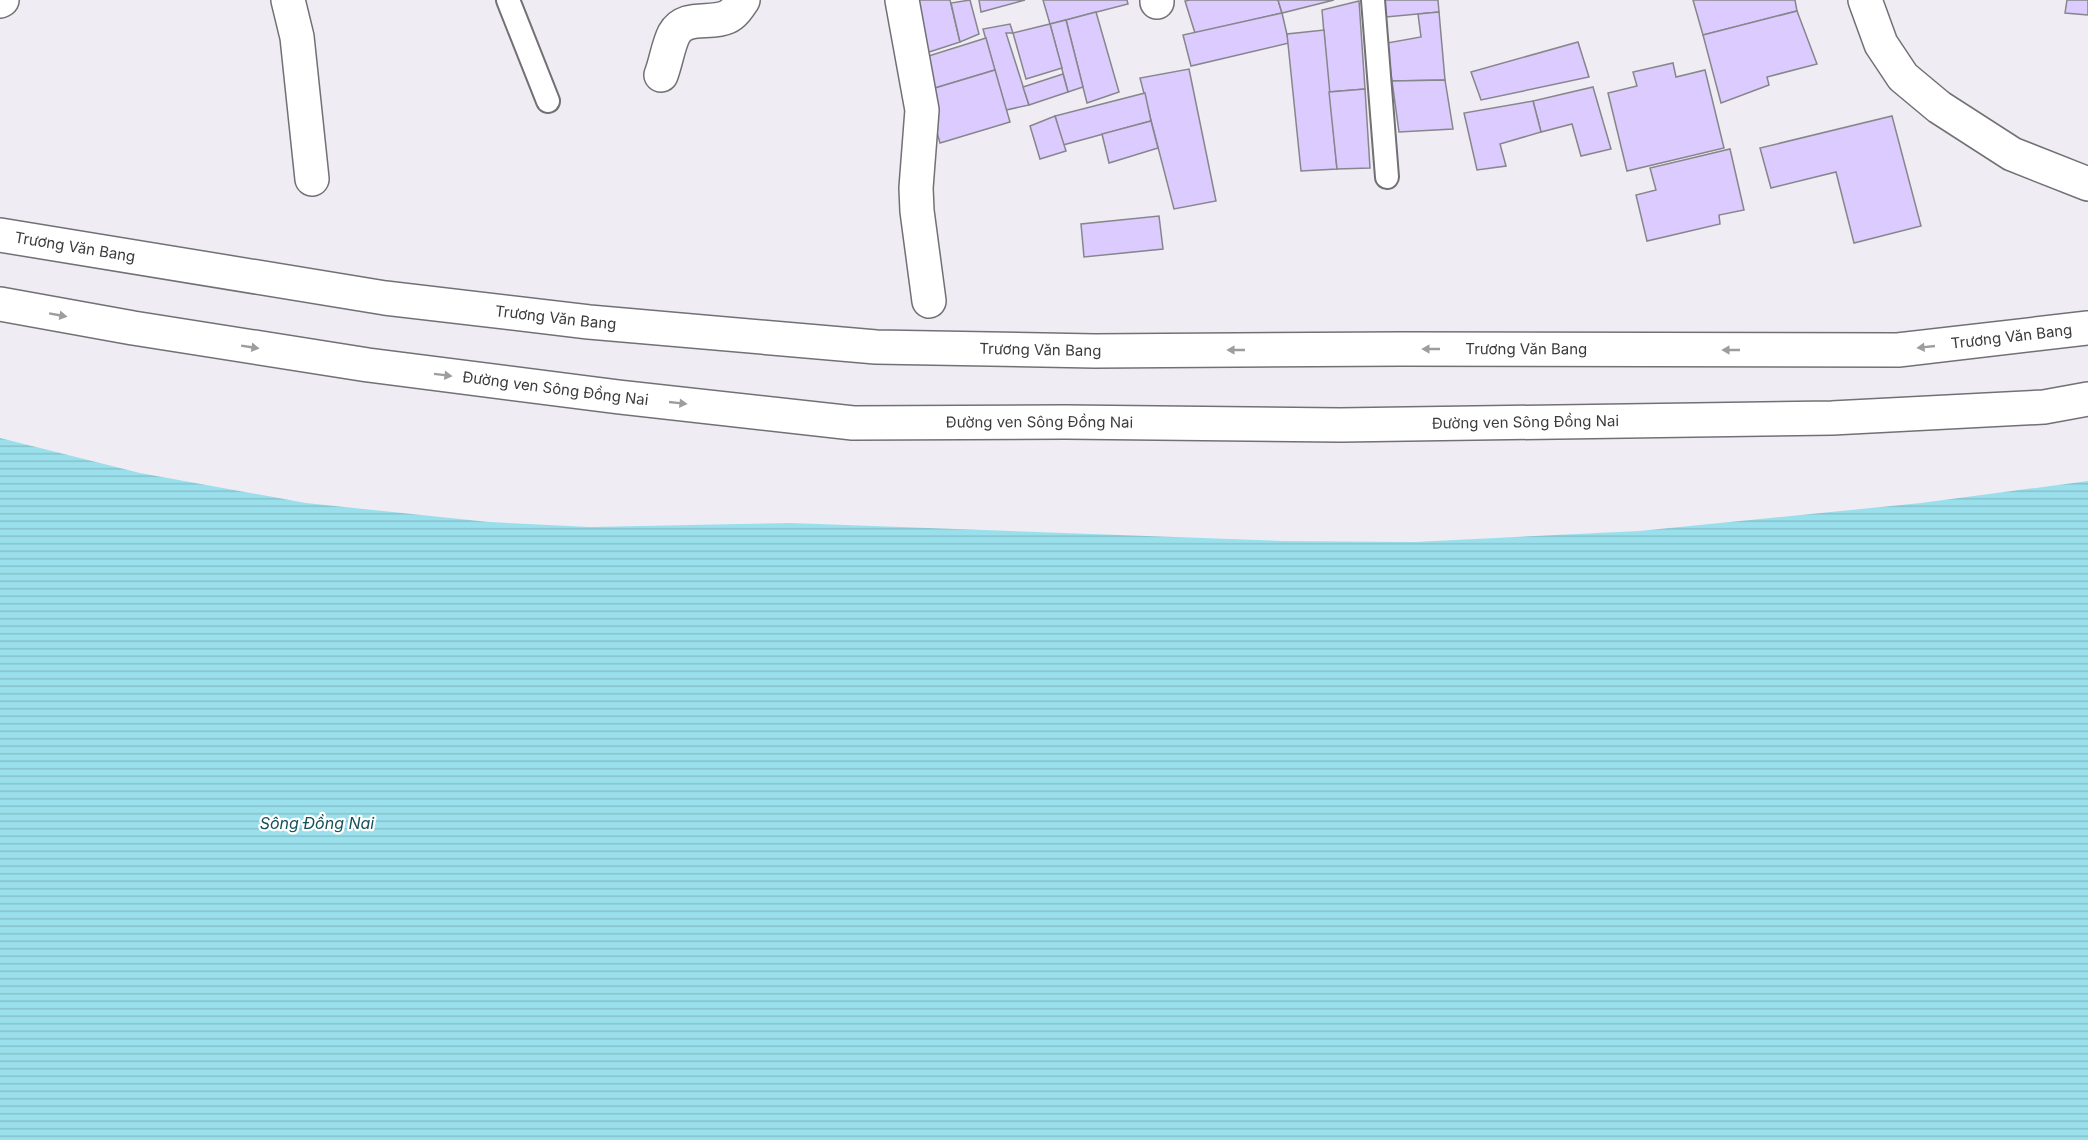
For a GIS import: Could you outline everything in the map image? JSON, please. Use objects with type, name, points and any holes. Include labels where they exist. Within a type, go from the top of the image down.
[{"type":"main road","points":[[288,0],[297,37],[312,179]]},
{"type":"main road","points":[[661,75],[674,34],[679,27],[685,23],[725,18],[743,0]]},
{"type":"main road","points":[[902,0],[922,110],[916,188],[929,301]]},
{"type":"main road","points":[[1865,0],[1881,44],[1903,77],[1939,107],[2012,154],[2088,184]]},
{"type":"main road","name":"Trương Văn Bang","points":[[0,235],[385,298],[589,322],[876,347],[1095,351],[1898,350],[2088,328]]},
{"type":"main road","name":"Đường ven Sông Đồng Nai","points":[[0,304],[133,328],[368,365],[619,397],[853,423],[1077,422],[1340,425],[1832,418],[2044,407],[2088,399]]},
{"type":"lane","points":[[508,0],[548,101]]},
{"type":"lane","points":[[1373,0],[1387,177]]},
{"type":"water","name":"Sông Đồng Nai","points":[[0,438],[140,473],[306,503],[489,522],[590,527],[791,523],[1284,541],[1414,542],[1639,531],[1921,503],[2088,481],[2088,1140],[0,1140]]},
{"type":"building","points":[[908,0],[950,0],[960,42],[920,55]]},
{"type":"building","points":[[970,0],[979,34],[960,42],[951,3]]},
{"type":"building","points":[[979,0],[1025,0],[981,12]]},
{"type":"building","points":[[1043,0],[1127,0],[1128,4],[1050,24]]},
{"type":"building","points":[[1278,0],[1282,13],[1195,33],[1185,1]]},
{"type":"building","points":[[1278,0],[1334,0],[1282,13]]},
{"type":"building","points":[[1385,0],[1438,0],[1439,12],[1386,17]]},
{"type":"building","points":[[1693,0],[1795,0],[1797,11],[1703,35]]},
{"type":"building","points":[[2067,0],[2088,0],[2088,15],[2065,13]]},
{"type":"building","points":[[1359,1],[1365,89],[1329,92],[1322,10]]},
{"type":"building","points":[[1797,11],[1817,64],[1767,77],[1769,85],[1721,103],[1703,35]]},
{"type":"building","points":[[1096,12],[1119,92],[1087,103],[1066,20]]},
{"type":"building","points":[[1439,12],[1445,80],[1392,81],[1387,43],[1421,37],[1418,14]]},
{"type":"building","points":[[1282,13],[1289,43],[1191,66],[1183,35]]},
{"type":"building","points":[[1066,20],[1083,87],[1068,92],[1050,24]]},
{"type":"building","points":[[1010,24],[1013,33],[1006,33],[1029,105],[1006,110],[983,29]]},
{"type":"building","points":[[1050,24],[1062,68],[1026,79],[1013,33]]},
{"type":"building","points":[[1324,30],[1337,169],[1301,171],[1287,34]]},
{"type":"building","points":[[986,38],[995,70],[925,91],[919,59]]},
{"type":"building","points":[[1578,42],[1589,77],[1481,100],[1471,72]]},
{"type":"building","points":[[1673,63],[1676,77],[1705,70],[1724,148],[1627,171],[1608,93],[1637,86],[1633,72]]},
{"type":"building","points":[[1189,69],[1216,201],[1174,209],[1140,78]]},
{"type":"building","points":[[995,70],[1010,122],[940,143],[925,91]]},
{"type":"building","points":[[1063,74],[1068,92],[1029,105],[1023,87]]},
{"type":"building","points":[[1445,80],[1453,129],[1399,132],[1392,81]]},
{"type":"building","points":[[1593,87],[1611,149],[1581,156],[1572,124],[1541,132],[1533,101]]},
{"type":"building","points":[[1365,89],[1370,168],[1337,169],[1329,92]]},
{"type":"building","points":[[1145,93],[1151,121],[1063,145],[1055,116]]},
{"type":"building","points":[[1533,101],[1541,132],[1500,144],[1506,166],[1477,170],[1464,113]]},
{"type":"building","points":[[1055,116],[1066,151],[1040,159],[1030,126]]},
{"type":"building","points":[[1892,116],[1921,226],[1854,243],[1836,172],[1771,188],[1760,148]]},
{"type":"building","points":[[1151,121],[1158,148],[1109,163],[1102,134]]},
{"type":"building","points":[[1730,149],[1744,210],[1719,215],[1720,224],[1647,241],[1636,195],[1656,190],[1650,168]]},
{"type":"building","points":[[1159,216],[1163,249],[1084,257],[1081,224]]}]
